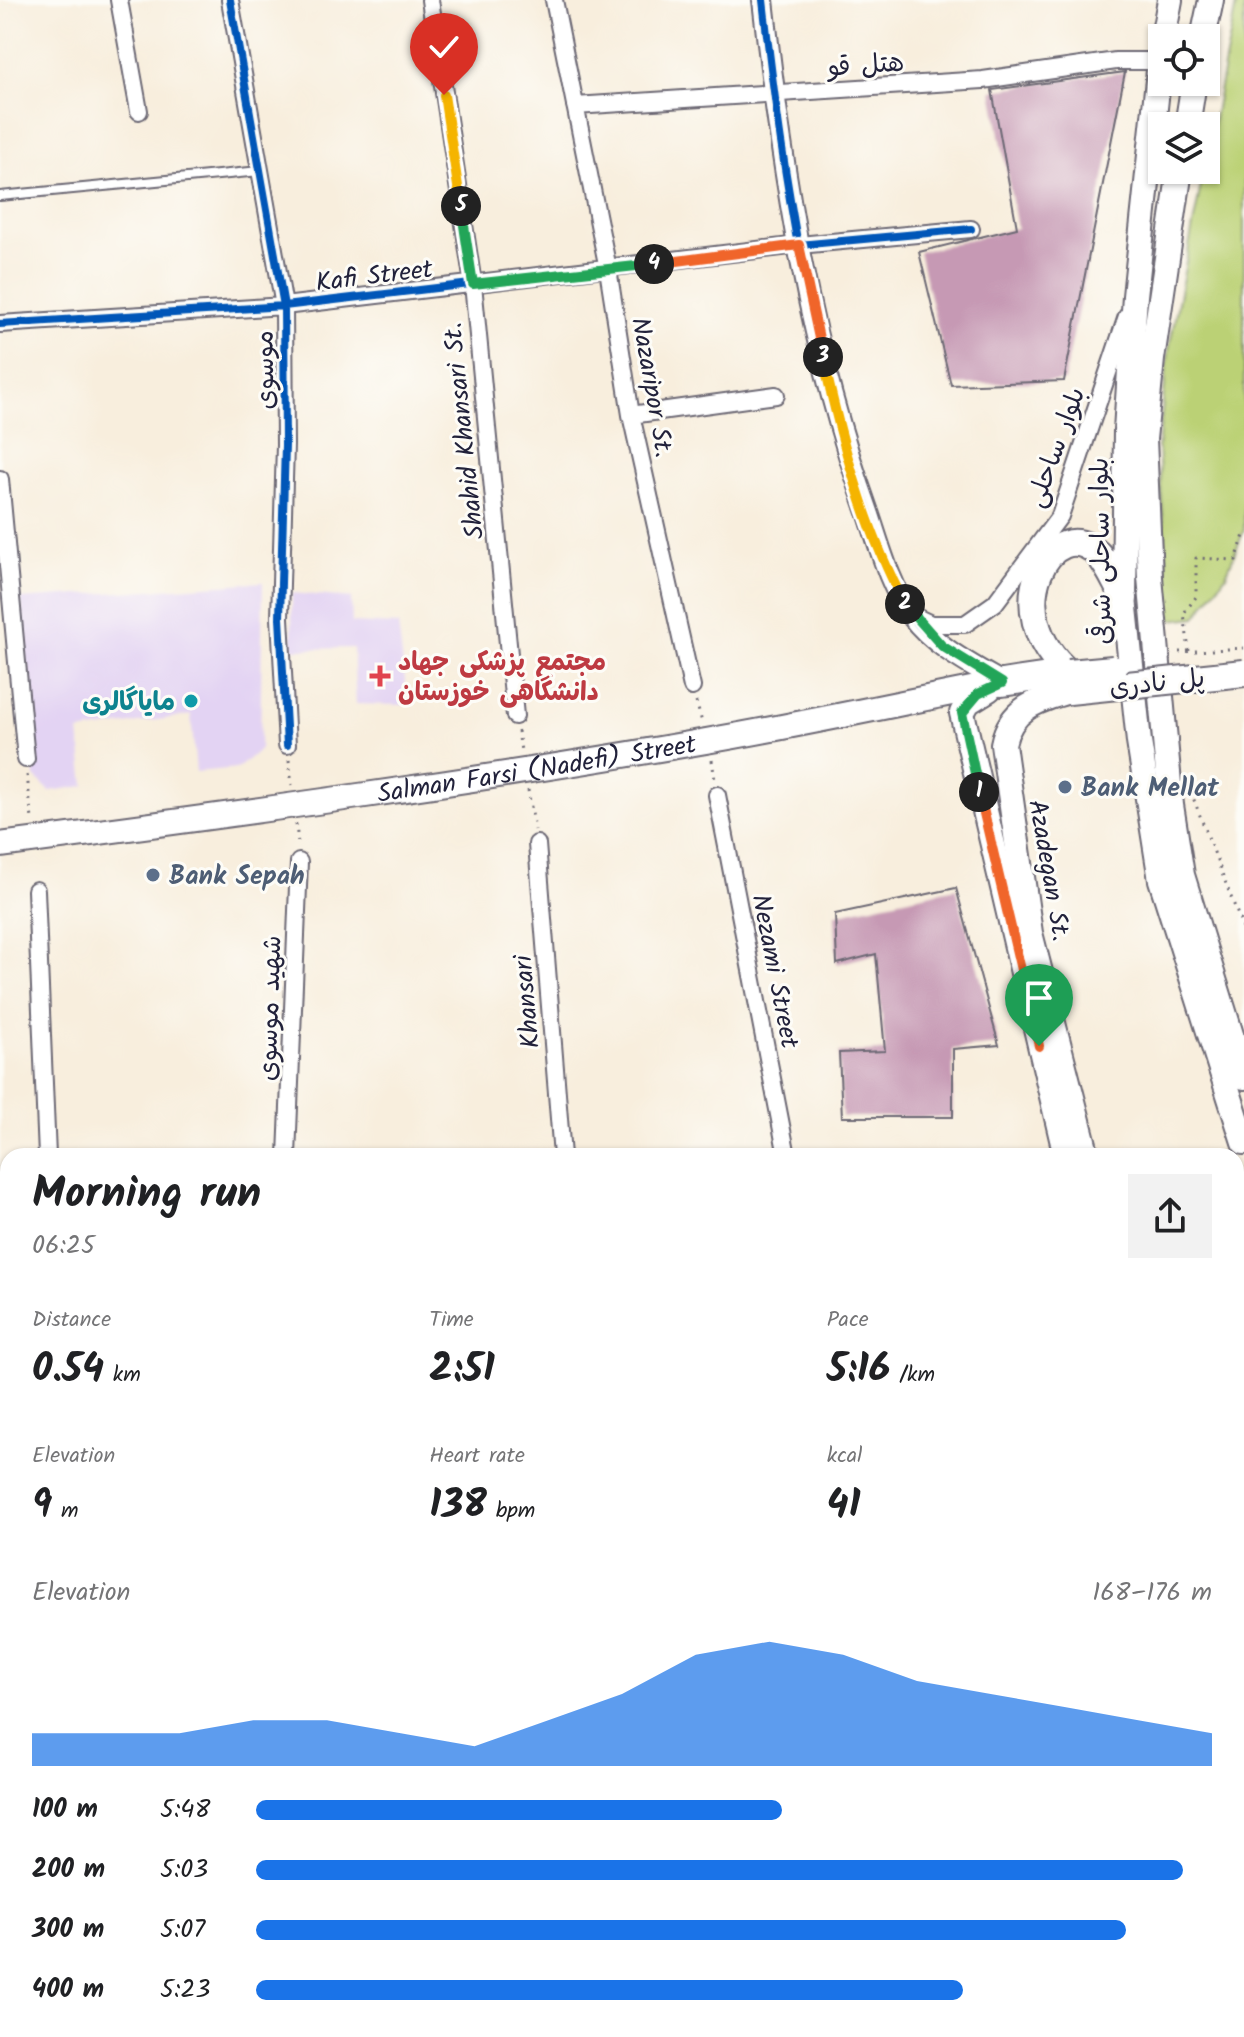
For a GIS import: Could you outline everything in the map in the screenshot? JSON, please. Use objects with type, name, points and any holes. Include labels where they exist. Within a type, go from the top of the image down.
[{"type":"main road","name":"بلوار ساحلی شرقی","points":[[1166,24],[1170,0]]},
{"type":"main road","points":[[1206,24],[1211,0]]},
{"type":"main road","name":"بلوار ساحلی شرقی","points":[[1156,96],[1135,296],[1126,430],[1124,598],[1139,742],[1161,880],[1244,1142]]},
{"type":"main road","name":"بلوار ساحلی شرقی","points":[[1178,184],[1152,359],[1144,439],[1150,577],[1171,805],[1182,875],[1244,1077]]},
{"type":"main road","points":[[1069,682],[1036,630],[1031,596],[1042,561],[1053,551],[1080,545],[1097,553],[1124,598]]},
{"type":"main road","name":"پل نادری","points":[[1069,682],[1244,658]]},
{"type":"main road","name":"پل نادری","points":[[1069,682],[1244,673]]},
{"type":"main road","name":"Salman Farsi (Nadefi) Street","points":[[0,845],[295,807],[525,771],[708,740],[1002,683],[1069,682]]},
{"type":"main road","name":"Azadegan St.","points":[[1069,682],[1029,704],[1007,726],[1003,744],[1030,933],[1085,1148]]},
{"type":"main road","name":"Azadegan St.","points":[[1002,683],[978,694],[962,713],[1064,1148]]},
{"type":"street","points":[[119,0],[139,111]]},
{"type":"street","name":"موسوی","points":[[230,0],[284,306],[285,445],[280,618],[287,745]]},
{"type":"street","name":"Shahid Khansari St.","points":[[430,0],[473,284],[515,716]]},
{"type":"street","name":"Nazaripor St.","points":[[554,0],[608,269],[631,415],[692,687]]},
{"type":"street","points":[[763,0],[774,94],[799,245],[825,366],[857,483],[892,581],[910,614],[958,659],[1002,683]]},
{"type":"street","name":"هتل قو","points":[[575,106],[983,80],[1148,54]]},
{"type":"street","name":"Kafi Street","points":[[0,324],[284,306],[799,245],[971,229]]},
{"type":"street","name":"بلوار ساحلی","points":[[910,614],[931,624],[965,624],[995,603],[1060,516],[1135,296]]},
{"type":"street","points":[[631,415],[776,395]]},
{"type":"street","points":[[0,479],[26,759]]},
{"type":"street","name":"Nezami Street","points":[[717,795],[785,1148]]},
{"type":"street","name":"Khansari","points":[[537,844],[561,1148]]},
{"type":"street","name":"شهید موسوی","points":[[287,1148],[299,862]]},
{"type":"street","points":[[36,890],[47,1148]]},
{"type":"lane","points":[[0,196],[260,171]]},
{"type":"path","points":[[1189,651],[1184,613],[1196,597],[1196,558],[1236,560],[1244,535]]},
{"type":"path","points":[[1189,787],[1244,931]]},
{"type":"shaded area","points":[[263,582],[260,749],[238,768],[196,772],[191,715],[79,732],[85,786],[50,791],[35,777],[21,599]]},
{"type":"shaded area","name":"مجتمع پزشکی جهاد دانشگاهی خوزستان","points":[[292,593],[351,598],[352,623],[398,625],[408,705],[356,704],[353,648],[292,649]]},
{"type":"green space","points":[[1237,0],[1244,0],[1244,530],[1226,575],[1196,617],[1171,620],[1158,448],[1169,349],[1201,184],[1220,184],[1220,112],[1215,112]]},
{"type":"building","points":[[1125,72],[1064,381],[951,385],[919,252],[1017,228],[992,90]]},
{"type":"building","points":[[956,888],[999,1045],[953,1049],[953,1117],[842,1117],[839,1053],[885,1051],[876,954],[837,964],[835,914]]},
{"type":"cycle path","points":[[230,0],[284,306],[285,445],[280,618],[287,745]]},
{"type":"cycle path","points":[[763,0],[789,196],[815,326],[848,453],[891,579],[911,615],[930,636],[953,654],[1002,683]]},
{"type":"cycle path","points":[[0,324],[284,306],[799,245],[971,229]]},
{"type":"place","name":"مجتمع پزشکی جهاد دانشگاهی خوزستان","points":[[380,676]]},
{"type":"place","name":"مایاگالری","points":[[191,701]]},
{"type":"place","name":"Bank Mellat","points":[[1065,787]]},
{"type":"place","name":"Bank Sepah","points":[[153,875]]},
{"type":"route","points":[[444,95],[473,284],[799,245],[825,366],[857,483],[892,581],[910,614],[942,646],[958,659],[1002,683],[978,694],[968,702],[962,713],[1039,1046]]}]
